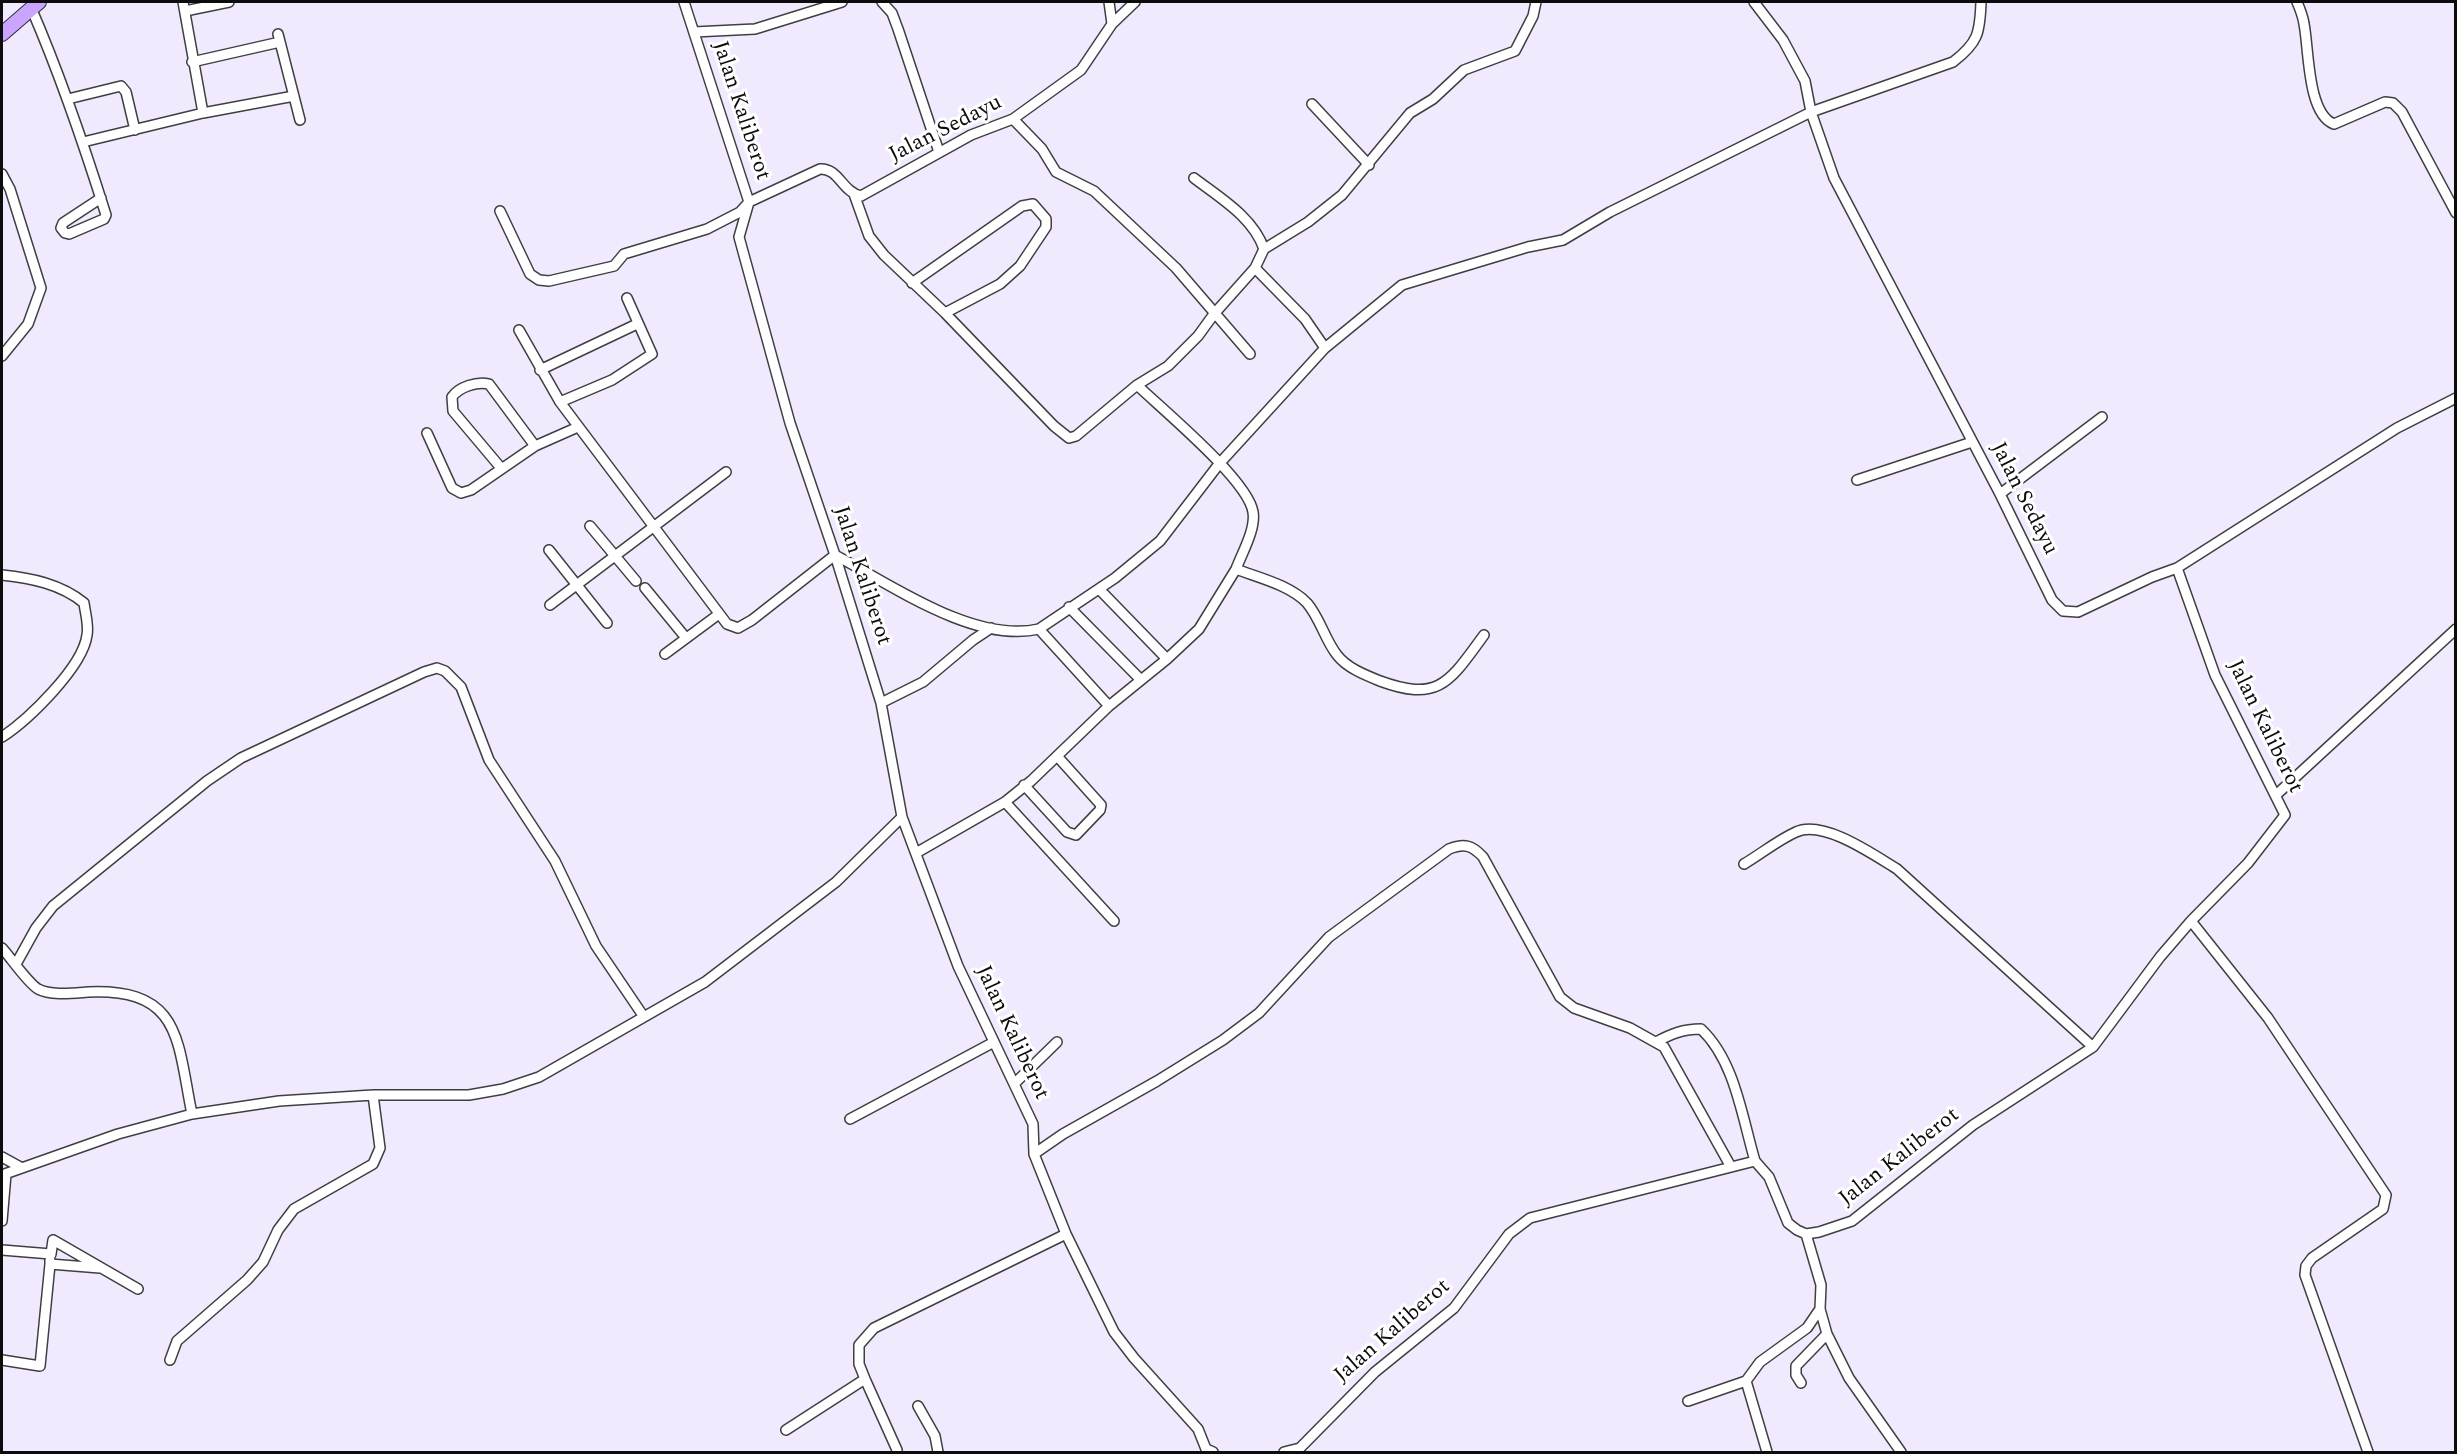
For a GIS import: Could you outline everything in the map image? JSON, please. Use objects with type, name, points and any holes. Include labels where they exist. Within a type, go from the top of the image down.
[{"type":"main road","points":[[2,34],[35,6]]},
{"type":"street","points":[[202,113],[184,6],[228,2]]},
{"type":"street","name":"Jalan Kaliberot","points":[[684,2],[749,202],[739,237],[790,423],[835,555],[881,703],[902,817],[958,966],[1033,1124],[1034,1154],[1066,1234],[1114,1332],[1134,1358],[1198,1429],[1206,1451]]},
{"type":"street","points":[[694,32],[755,29],[842,2]]},
{"type":"street","points":[[882,2],[892,13],[939,152]]},
{"type":"street","points":[[1109,2],[1112,24]]},
{"type":"street","name":"Jalan Sedayu","points":[[854,195],[861,196],[870,192],[970,135],[1013,119],[1081,70],[1112,24],[1135,2]]},
{"type":"street","points":[[500,211],[531,274],[539,280],[549,281],[614,266],[624,254],[707,229],[740,212],[749,202],[820,169],[832,172],[846,190],[854,195],[875,245],[945,313],[1054,426],[1069,438],[1076,436],[1137,385],[1168,366],[1198,336],[1214,314],[1255,268],[1264,249],[1308,222],[1342,195],[1410,113],[1433,99],[1464,70],[1515,51],[1533,16],[1536,2]]},
{"type":"street","name":"Jalan Sedayu","points":[[1754,2],[1783,40],[1805,81],[1811,112],[1834,178],[2000,494],[2052,600],[2063,611],[2078,612],[2152,577],[2177,568],[2397,428],[2456,398]]},
{"type":"street","points":[[519,330],[540,370],[578,427],[719,614],[734,628],[745,625],[835,555],[943,613],[991,628],[1029,631],[1039,629],[1100,590],[1160,541],[1219,464],[1325,348],[1402,285],[1528,247],[1563,240],[1611,212],[1811,112],[1953,62],[1971,48],[1980,28],[1981,2]]},
{"type":"street","points":[[2297,2],[2304,24],[2315,99],[2322,115],[2334,124],[2385,102],[2397,106],[2456,213]]},
{"type":"street","points":[[35,6],[83,142],[100,198],[105,218],[69,234],[65,233],[61,228],[63,223],[100,198]]},
{"type":"street","points":[[192,62],[279,38],[300,120]]},
{"type":"street","points":[[68,99],[121,86],[126,92],[135,130]]},
{"type":"street","points":[[83,142],[202,113],[294,96]]},
{"type":"street","points":[[1312,104],[1369,165]]},
{"type":"street","points":[[1013,119],[1042,149],[1056,172],[1094,191],[1176,268],[1250,354]]},
{"type":"street","points":[[2,174],[10,189],[41,288],[28,324],[2,356]]},
{"type":"street","points":[[1194,178],[1242,215],[1260,238],[1264,249]]},
{"type":"street","points":[[912,283],[1022,206],[1033,204],[1046,219],[1046,227],[1020,266],[1000,284],[945,313]]},
{"type":"street","points":[[1255,268],[1305,319],[1325,348]]},
{"type":"street","points":[[560,402],[612,380],[652,354],[627,298]]},
{"type":"street","points":[[540,370],[637,324]]},
{"type":"street","points":[[501,468],[453,411],[452,397],[460,389],[481,383],[489,384],[535,446]]},
{"type":"street","points":[[916,854],[1005,802],[1109,706],[1167,659],[1201,626],[1236,569],[1252,523],[1253,509],[1240,487],[1219,464],[1137,385]]},
{"type":"street","points":[[2000,494],[2102,417]]},
{"type":"street","points":[[427,432],[449,482],[456,491],[471,490],[535,446],[578,427]]},
{"type":"street","points":[[1857,480],[1972,442]]},
{"type":"street","points":[[550,605],[726,472]]},
{"type":"street","points":[[590,526],[636,580]]},
{"type":"street","points":[[549,550],[606,623]]},
{"type":"street","name":"Jalan Kaliberot","points":[[1806,1234],[1852,1221],[1973,1125],[2093,1047],[2191,921],[2248,863],[2285,815],[2215,675],[2177,568]]},
{"type":"street","points":[[1236,569],[1290,591],[1306,602],[1335,653],[1344,662],[1362,674],[1412,691],[1435,688],[1453,677],[1484,635]]},
{"type":"street","points":[[2,575],[49,584],[70,591],[84,603],[87,635],[81,654],[48,698],[19,726],[2,737]]},
{"type":"street","points":[[645,588],[686,638]]},
{"type":"street","points":[[1100,590],[1167,659]]},
{"type":"street","points":[[1069,608],[1141,680]]},
{"type":"street","points":[[665,654],[719,614]]},
{"type":"street","points":[[881,703],[923,682],[991,628]]},
{"type":"street","points":[[1039,629],[1109,706]]},
{"type":"street","points":[[2276,795],[2456,629]]},
{"type":"street","points":[[16,964],[36,928],[53,906],[207,780],[241,758],[436,668],[445,671],[460,687],[489,760],[555,861],[596,946],[644,1017]]},
{"type":"street","points":[[1024,785],[1067,832],[1076,835],[1100,810],[1101,805],[1057,756]]},
{"type":"street","points":[[1005,802],[1114,921]]},
{"type":"street","points":[[2,1221],[4,1174],[118,1134],[192,1114],[279,1101],[374,1095],[469,1095],[502,1089],[539,1077],[705,982],[836,882],[902,817]]},
{"type":"street","points":[[1744,864],[1796,832],[1809,828],[1824,830],[1860,847],[1897,869],[2093,1047]]},
{"type":"street","points":[[1034,1154],[1223,1040],[1259,1013],[1329,937],[1449,849],[1468,845],[1483,857],[1560,997],[1575,1008],[1630,1028],[1664,1047],[1731,1167]]},
{"type":"street","points":[[2191,921],[2268,1018],[2386,1196],[2383,1209],[2312,1258],[2306,1266],[2305,1275],[2368,1452]]},
{"type":"street","points":[[2,948],[38,989],[64,994],[116,991],[153,1003],[167,1017],[176,1036],[192,1114]]},
{"type":"street","points":[[1656,1042],[1678,1031],[1690,1029],[1701,1029],[1714,1041],[1731,1077],[1755,1161],[1769,1178],[1788,1223],[1806,1234],[1821,1285],[1820,1309],[1827,1334],[1849,1378],[1901,1452]]},
{"type":"street","points":[[850,1119],[994,1042]]},
{"type":"street","points":[[1014,1084],[1057,1042]]},
{"type":"street","points":[[170,1360],[177,1341],[248,1280],[263,1262],[278,1230],[294,1209],[373,1164],[380,1148],[374,1095]]},
{"type":"street","points":[[2,1157],[22,1168]]},
{"type":"street","name":"Jalan Kaliberot","points":[[1284,1452],[1300,1450],[1375,1372],[1454,1308],[1518,1225],[1530,1218],[1755,1161]]},
{"type":"street","points":[[897,1450],[859,1364],[859,1345],[874,1328],[1066,1234]]},
{"type":"street","points":[[2,1360],[40,1366],[52,1240],[105,1268],[138,1289]]},
{"type":"street","points":[[2,1250],[105,1268]]},
{"type":"street","points":[[1688,1401],[1746,1381],[1760,1362],[1807,1328],[1820,1309]]},
{"type":"street","points":[[1801,1383],[1796,1375],[1796,1366],[1827,1334]]},
{"type":"street","points":[[786,1430],[865,1379]]},
{"type":"street","points":[[1746,1381],[1767,1452]]},
{"type":"street","points":[[918,1406],[935,1436],[938,1452]]}]
